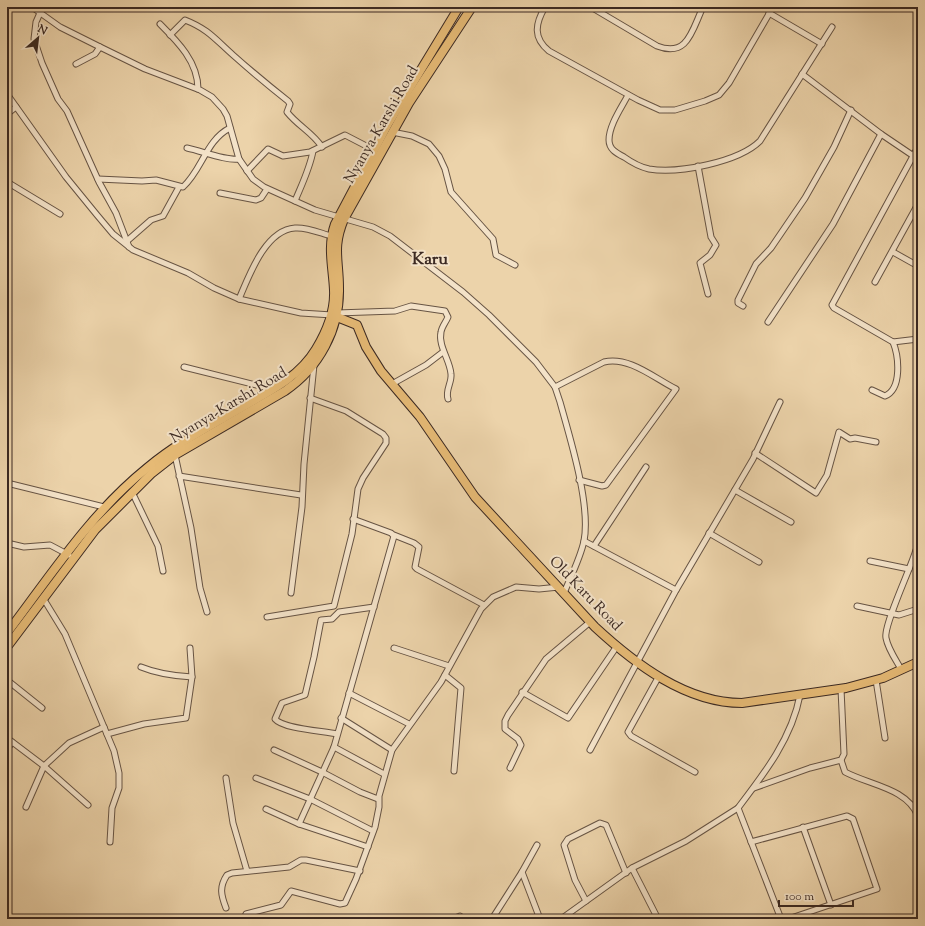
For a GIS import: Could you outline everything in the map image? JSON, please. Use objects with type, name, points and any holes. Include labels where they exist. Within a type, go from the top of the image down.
[{"type":"main road","name":"Nyanya-Karshi Road","points":[[441,46],[459,7]]},
{"type":"main road","name":"Nyanya-Karshi Road","points":[[8,631],[70,556],[132,492],[175,454],[285,391],[297,383],[314,364],[324,347],[335,315],[339,286],[336,248],[341,218],[374,150],[404,96],[472,7]]},
{"type":"main road","name":"Nyanya-Karshi Road","points":[[7,647],[43,598],[104,507],[142,471],[169,450],[288,380],[310,358],[335,315],[331,263],[331,236],[392,132],[435,54]]},
{"type":"main road","name":"Old Karu Road","points":[[335,315],[356,325],[366,347],[381,371],[420,417],[452,466],[475,497],[590,622],[617,646],[660,676],[700,696],[726,703],[742,703],[841,689],[876,680],[918,662]]},
{"type":"street","points":[[32,7],[60,27],[145,69],[198,89],[212,97],[223,108],[239,159],[253,179],[267,189],[315,210],[373,227],[390,236],[463,292],[536,362],[555,387],[579,480],[586,522],[584,541],[576,566],[561,590],[516,587],[493,598],[484,605],[445,675],[392,750],[378,799],[379,807],[374,831],[360,871],[345,903],[340,904],[291,891],[281,905],[246,914],[244,919]]},
{"type":"street","points":[[545,7],[538,23],[537,36],[540,44],[628,95],[660,110],[675,110],[705,101],[719,94],[729,83],[773,7]]},
{"type":"street","points":[[591,7],[666,50],[676,50],[684,44],[703,7]]},
{"type":"street","points":[[40,13],[36,22],[34,39],[40,57],[58,100],[67,111],[98,179],[116,213],[128,244]]},
{"type":"street","points":[[769,13],[822,44]]},
{"type":"street","points":[[170,34],[185,20],[198,25],[216,38],[231,54],[288,101],[290,104],[286,112],[298,125],[314,136],[322,146]]},
{"type":"street","points":[[160,24],[186,52],[198,75],[198,89]]},
{"type":"street","points":[[628,95],[610,133],[611,148],[616,153],[648,168],[664,170],[698,166],[734,157],[754,146],[781,110],[832,27]]},
{"type":"street","points":[[76,64],[95,54],[100,47]]},
{"type":"street","points":[[802,74],[881,134],[918,159]]},
{"type":"street","points":[[7,94],[66,177],[113,234],[128,244],[188,273],[214,288],[239,299],[301,313],[335,315],[395,311],[411,306],[442,310],[448,317],[441,332],[443,352],[451,373],[447,391],[448,399]]},
{"type":"street","points":[[7,114],[16,107]]},
{"type":"street","points":[[743,306],[738,303],[738,300],[751,273],[772,248],[805,198],[834,147],[851,110]]},
{"type":"street","points":[[98,179],[142,181],[156,180],[183,187],[188,182],[206,152],[221,133],[230,128]]},
{"type":"street","points":[[392,132],[412,136],[429,144],[439,156],[454,197],[493,239],[496,255],[514,265]]},
{"type":"street","points":[[768,322],[833,224],[881,134]]},
{"type":"street","points":[[247,171],[268,149],[283,156],[313,151],[345,135],[374,150]]},
{"type":"street","points":[[918,147],[832,305],[834,308],[893,342],[918,339]]},
{"type":"street","points":[[187,148],[206,152],[226,159],[239,159]]},
{"type":"street","points":[[295,201],[307,169],[311,165],[313,151]]},
{"type":"street","points":[[698,166],[711,237],[716,245],[710,255],[700,263],[708,294]]},
{"type":"street","points":[[7,182],[60,214]]},
{"type":"street","points":[[128,244],[151,220],[163,216],[179,187]]},
{"type":"street","points":[[220,193],[256,200],[261,198],[267,189]]},
{"type":"street","points":[[875,282],[893,252],[918,204]]},
{"type":"street","points":[[239,299],[256,260],[268,243],[284,231],[294,228],[302,228],[331,236]]},
{"type":"street","points":[[893,252],[918,266]]},
{"type":"street","points":[[872,390],[885,396],[891,394],[894,389],[897,372],[896,350],[893,342]]},
{"type":"street","points":[[392,384],[426,365],[443,352]]},
{"type":"street","points":[[555,387],[604,362],[611,360],[626,362],[676,389],[606,486],[579,480]]},
{"type":"street","points":[[291,593],[301,514],[314,364]]},
{"type":"street","points":[[184,367],[273,389]]},
{"type":"street","points":[[266,617],[334,606],[352,534],[358,489],[363,478],[381,452],[386,438],[383,434],[346,411],[310,398]]},
{"type":"street","points":[[590,750],[676,590],[735,490],[780,402]]},
{"type":"street","points":[[755,453],[816,493],[827,475],[839,432],[850,439],[855,438],[876,442]]},
{"type":"street","points":[[175,454],[191,528],[200,588],[207,612]]},
{"type":"street","points":[[594,546],[646,467]]},
{"type":"street","points":[[179,476],[302,495]]},
{"type":"street","points":[[7,483],[104,507]]},
{"type":"street","points":[[735,490],[791,522]]},
{"type":"street","points":[[132,492],[158,546],[163,571]]},
{"type":"street","points":[[353,519],[414,543],[419,547],[415,566],[417,569],[484,605]]},
{"type":"street","points":[[709,534],[759,562]]},
{"type":"street","points":[[299,824],[334,747],[374,607],[386,571],[394,535]]},
{"type":"street","points":[[584,541],[676,590]]},
{"type":"street","points":[[7,543],[24,547],[50,545],[70,556]]},
{"type":"street","points":[[900,669],[886,639],[886,632],[909,569],[915,563],[916,550]]},
{"type":"street","points":[[870,561],[909,569]]},
{"type":"street","points":[[43,598],[65,634],[114,751],[119,773],[119,788],[112,808],[110,842]]},
{"type":"street","points":[[857,606],[892,614],[904,614],[918,609]]},
{"type":"street","points":[[337,734],[301,728],[279,722],[275,719],[282,703],[305,696],[314,657],[320,620],[332,619],[339,612],[374,607]]},
{"type":"street","points":[[510,768],[521,745],[518,739],[505,729],[505,721],[522,692],[546,659],[590,622]]},
{"type":"street","points":[[522,692],[568,718],[617,646]]},
{"type":"street","points":[[106,734],[150,723],[186,718],[192,677],[190,648]]},
{"type":"street","points":[[394,648],[449,666]]},
{"type":"street","points":[[141,667],[155,673],[192,677]]},
{"type":"street","points":[[445,675],[461,688],[454,771]]},
{"type":"street","points":[[660,676],[628,732],[631,736],[695,772]]},
{"type":"street","points":[[7,680],[42,708]]},
{"type":"street","points":[[876,680],[885,738]]},
{"type":"street","points":[[841,689],[844,754],[841,760],[845,772],[879,785],[904,798],[915,807],[918,816]]},
{"type":"street","points":[[349,693],[409,724]]},
{"type":"street","points":[[561,919],[632,868],[686,840],[738,808],[764,774],[791,726],[798,709],[800,695]]},
{"type":"street","points":[[342,718],[392,750]]},
{"type":"street","points":[[26,807],[44,766],[69,743],[104,727]]},
{"type":"street","points":[[7,738],[44,766],[88,805]]},
{"type":"street","points":[[7,750],[12,742]]},
{"type":"street","points":[[334,747],[384,774]]},
{"type":"street","points":[[274,750],[322,772],[360,792],[378,799]]},
{"type":"street","points":[[753,789],[810,768],[841,760]]},
{"type":"street","points":[[226,778],[234,823],[247,871]]},
{"type":"street","points":[[256,778],[310,799],[374,831]]},
{"type":"street","points":[[738,808],[781,919]]},
{"type":"street","points":[[266,809],[299,824],[368,847]]},
{"type":"street","points":[[751,842],[847,816],[853,819],[877,889],[788,919]]},
{"type":"street","points":[[586,901],[575,880],[564,845],[568,839],[600,824],[606,825],[626,873]]},
{"type":"street","points":[[803,827],[831,905]]},
{"type":"street","points":[[492,919],[522,872],[537,845]]},
{"type":"street","points":[[226,908],[221,896],[222,883],[227,875],[247,871],[289,867],[301,860],[360,871]]},
{"type":"street","points":[[632,868],[657,919]]},
{"type":"street","points":[[522,872],[540,919]]},
{"type":"street","points":[[918,872],[918,901]]},
{"type":"street","points":[[453,919],[460,916],[464,919]]},
{"type":"district","name":"Karu","points":[[430,260]]}]
